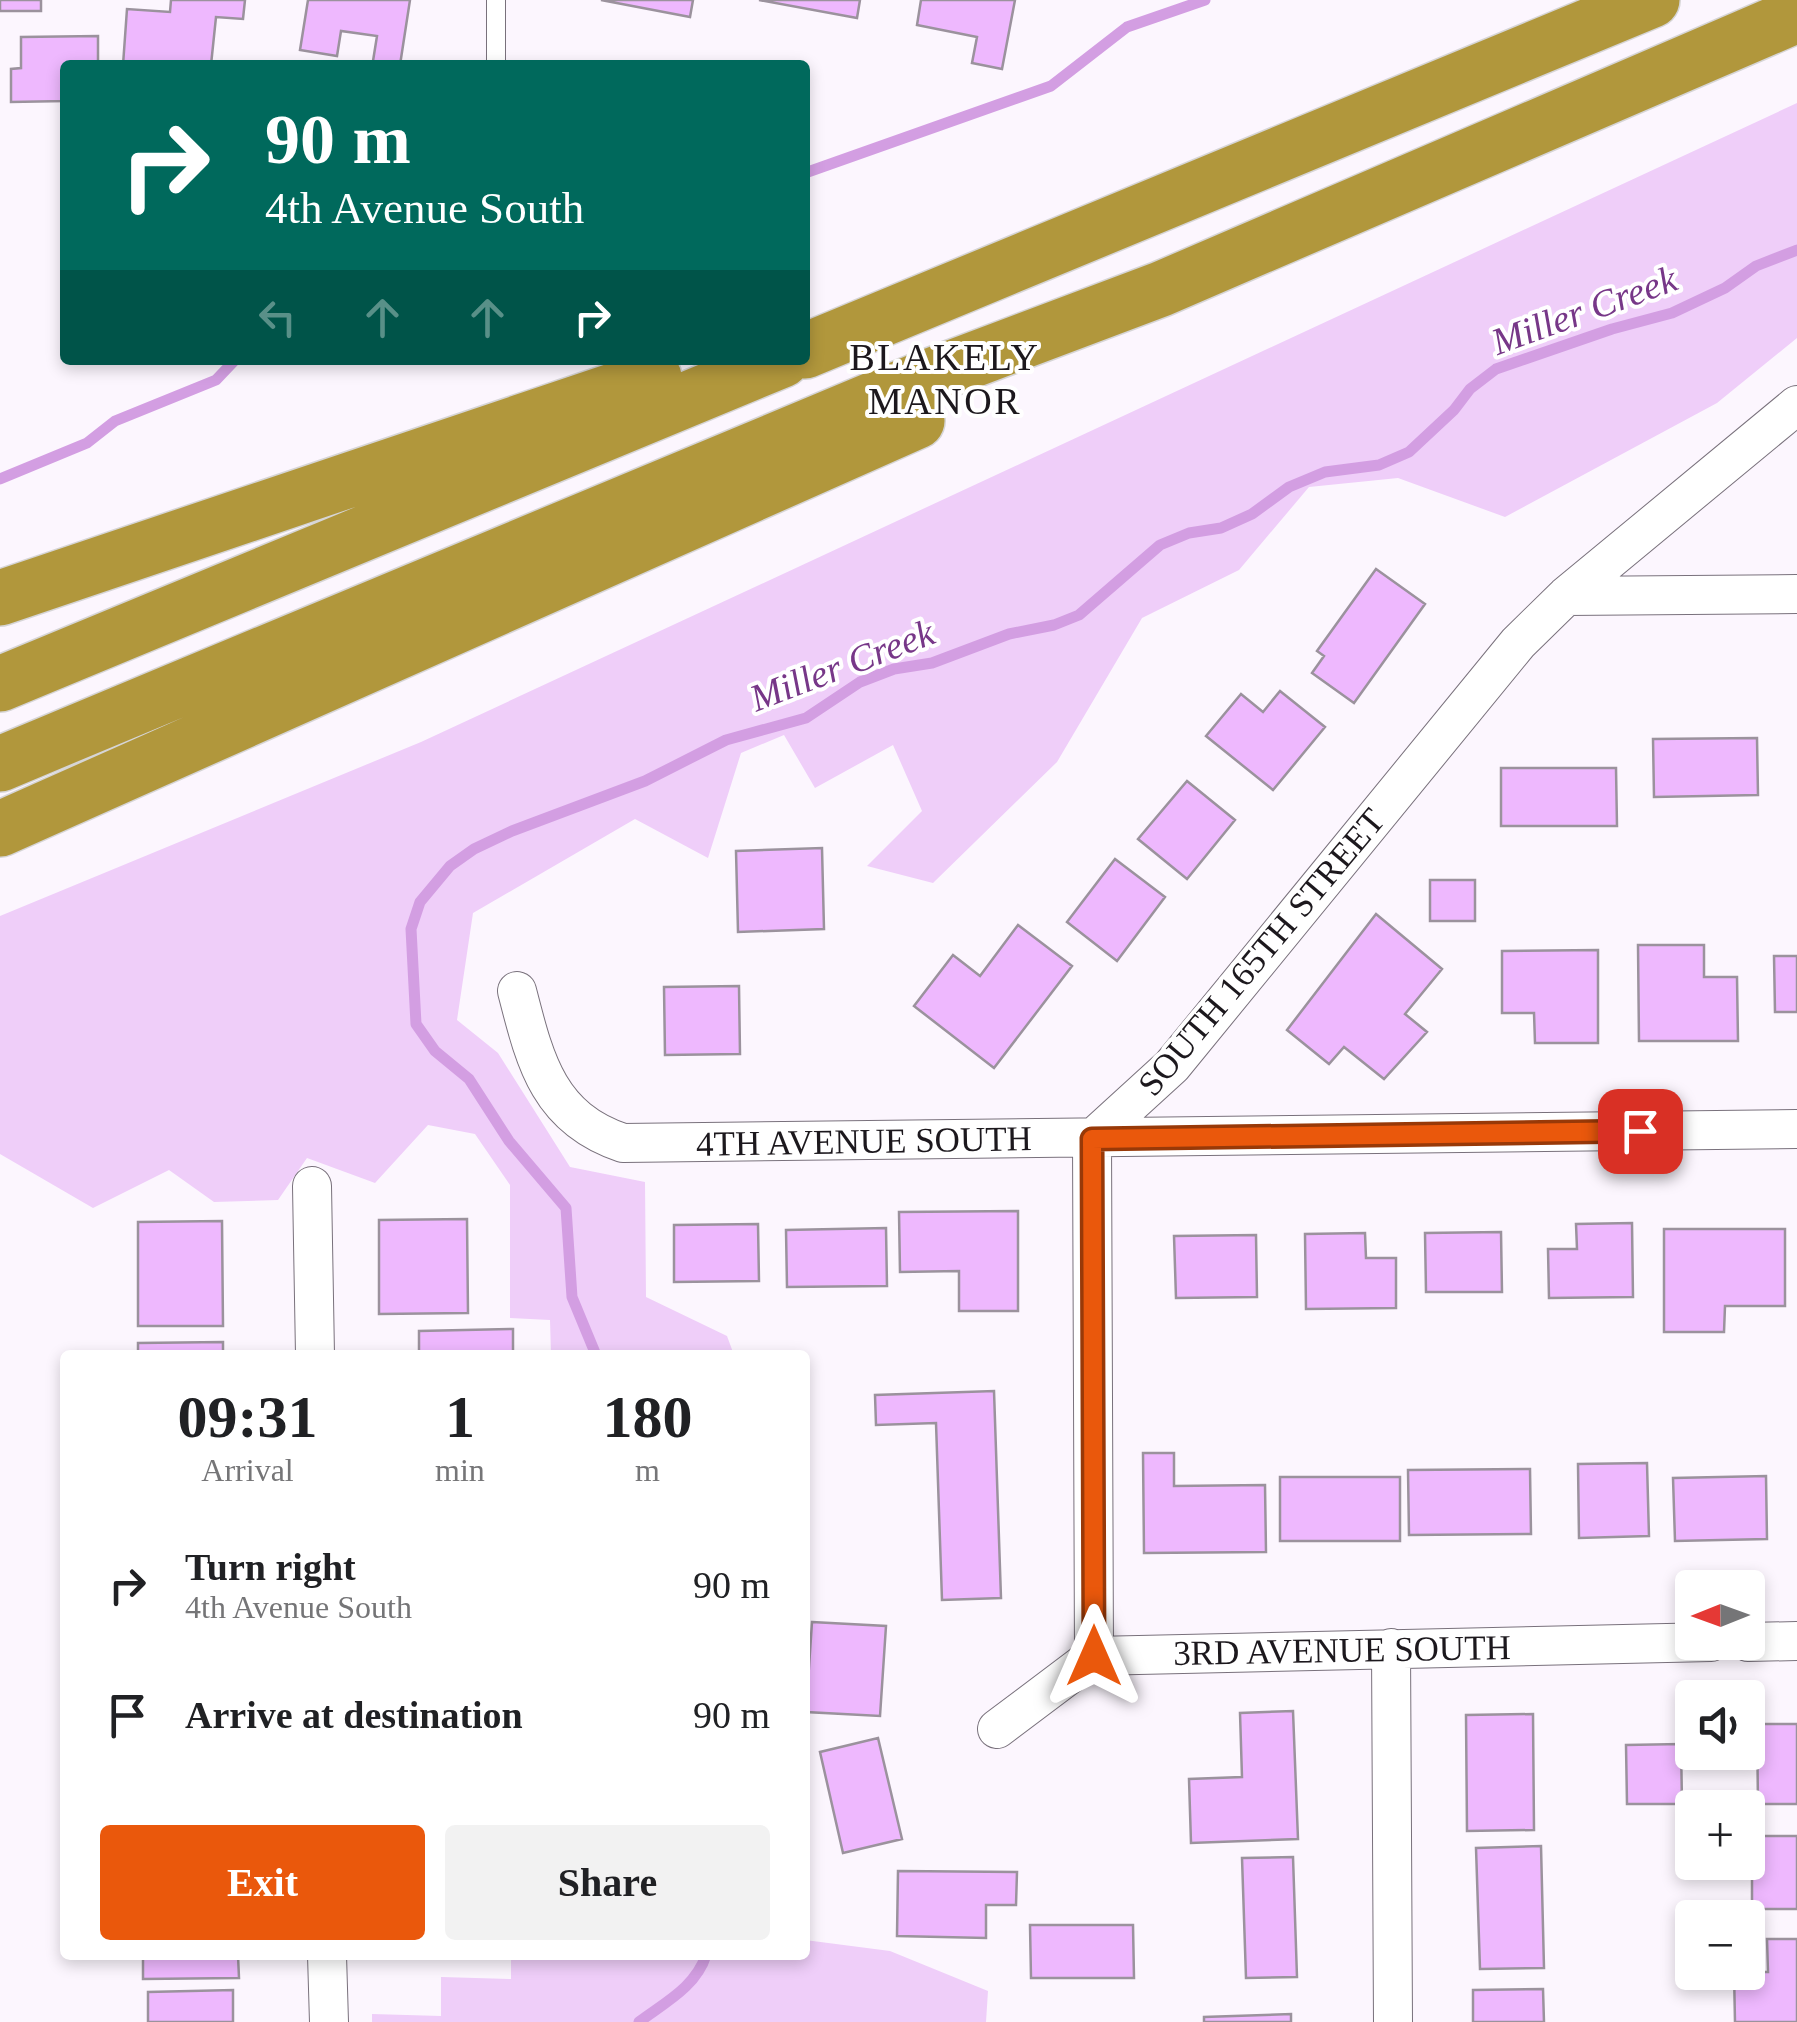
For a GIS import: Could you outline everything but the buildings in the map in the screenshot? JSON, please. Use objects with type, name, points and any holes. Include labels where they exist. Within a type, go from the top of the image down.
[{"type":"highway","points":[[810,348],[1652,0]]},
{"type":"highway","points":[[0,764],[925,378],[1161,289],[1797,15]]},
{"type":"highway","points":[[0,828],[1028,372],[1161,289]]},
{"type":"highway","points":[[0,598],[675,370],[728,365]]},
{"type":"highway","points":[[0,684],[769,365]]},
{"type":"street","name":"SOUTH 165TH STREET","points":[[1092,1139],[1172,1066],[1518,643],[1566,596],[1797,404]]},
{"type":"street","points":[[1566,596],[1797,594]]},
{"type":"street","name":"4TH AVENUE SOUTH","points":[[517,991],[534,1058],[561,1103],[592,1133],[623,1143],[1797,1129]]},
{"type":"street","points":[[997,1729],[1094,1656],[1092,1139]]},
{"type":"street","points":[[312,1186],[315,1350]]},
{"type":"street","points":[[1765,1642],[1797,1641]]},
{"type":"street","name":"3RD AVENUE SOUTH","points":[[1094,1656],[1675,1643]]},
{"type":"street","points":[[1391,1648],[1393,2022]]},
{"type":"street","points":[[327,1960],[328,2022]]},
{"type":"lane","points":[[496,0],[496,60]]},
{"type":"shaded area","points":[[1797,103],[1797,338],[1717,403],[1505,517],[1398,478],[1309,487],[1239,570],[1142,618],[1057,762],[933,883],[867,866],[922,811],[893,745],[815,788],[784,735],[741,753],[708,858],[635,819],[473,913],[457,1020],[498,1053],[570,1167],[645,1182],[646,1297],[727,1336],[732,1350],[551,1350],[550,1320],[510,1318],[510,1185],[475,1134],[428,1125],[375,1183],[307,1158],[278,1200],[214,1202],[169,1170],[93,1208],[0,1154],[0,916],[421,742]]},
{"type":"shaded area","points":[[810,1941],[890,1951],[988,1991],[986,2022],[372,2022],[372,2014],[441,2016],[441,1977],[511,1979],[511,1960],[810,1960]]},
{"type":"waterway","points":[[810,171],[1051,86],[1127,27],[1205,0]]},
{"type":"waterway","name":"Miller Creek","points":[[594,1350],[572,1297],[566,1208],[509,1141],[469,1079],[435,1051],[416,1024],[411,929],[420,902],[450,866],[474,849],[512,831],[645,781],[726,740],[806,718],[860,682],[1079,615],[1160,545],[1189,533],[1221,528],[1252,514],[1289,487],[1325,472],[1379,465],[1409,452],[1454,410],[1470,389],[1496,369],[1672,313],[1725,288],[1756,266],[1797,250]]},
{"type":"waterway","points":[[0,479],[87,443],[115,421],[216,380],[230,365]]},
{"type":"waterway","name":"Miller Creek","points":[[639,2022],[687,1985],[704,1960]]},
{"type":"district","name":"BLAKELY MANOR","points":[[945,379]]},
{"type":"route","points":[[1094,1656],[1092,1139],[1640,1131]]}]
